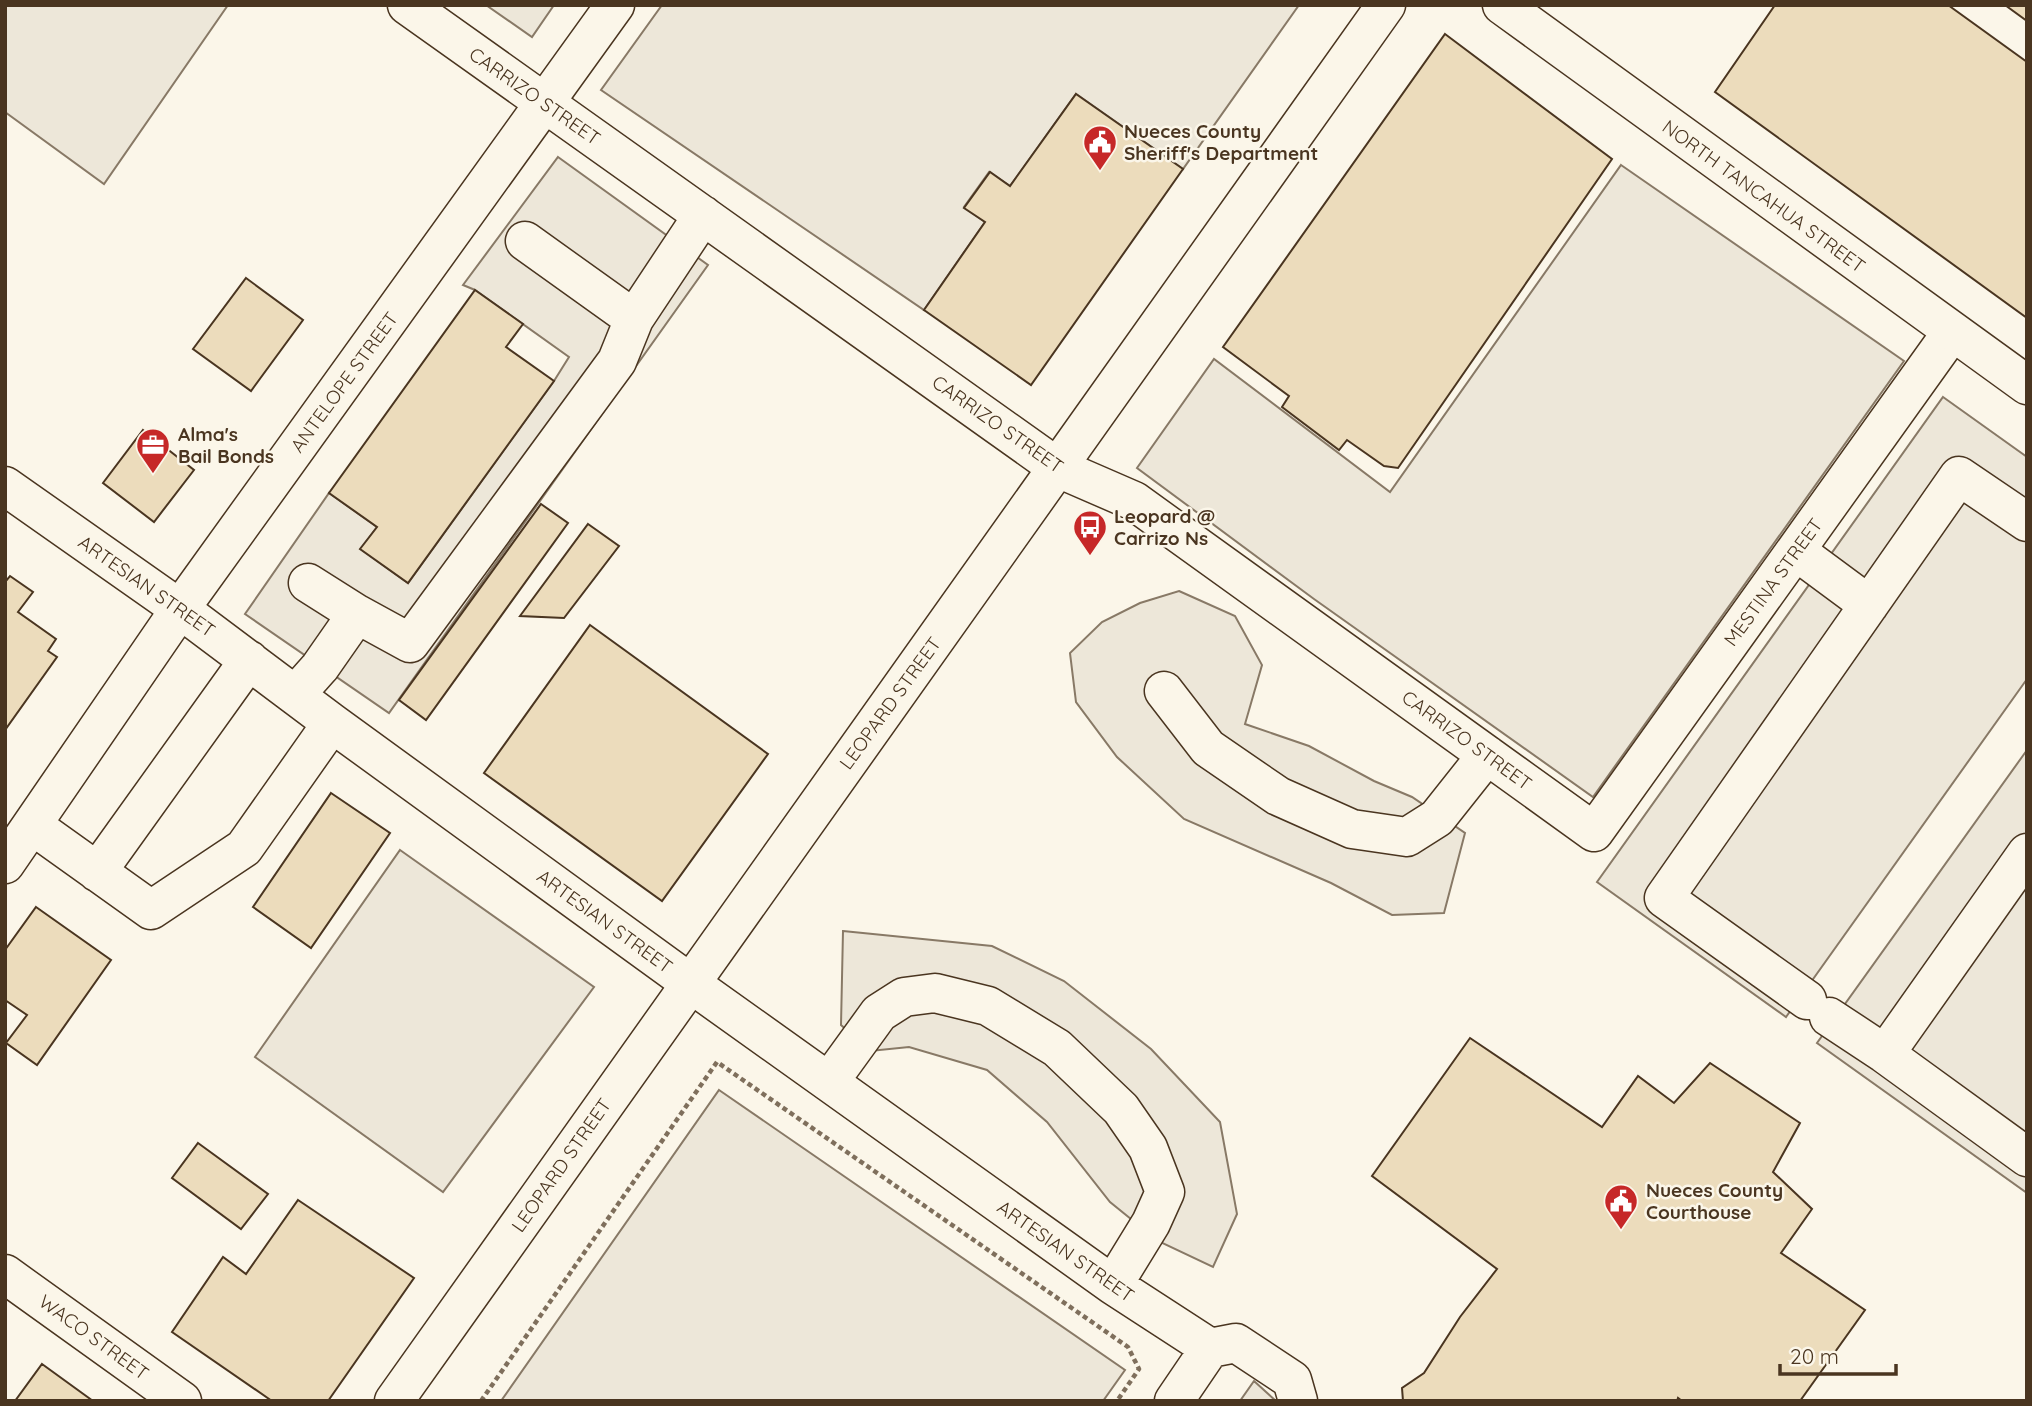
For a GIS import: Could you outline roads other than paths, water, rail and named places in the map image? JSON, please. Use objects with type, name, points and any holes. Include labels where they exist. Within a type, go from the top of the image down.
[{"type":"street","name":"CARRIZO STREET","points":[[407,5],[1058,468],[1134,501],[1594,832]]},
{"type":"street","name":"ANTELOPE STREET","points":[[5,864],[180,609],[615,5]]},
{"type":"street","name":"LEOPARD STREET","points":[[394,1401],[1386,5]]},
{"type":"street","name":"NORTH TANCAHUA STREET","points":[[1502,5],[2027,385]]},
{"type":"street","points":[[308,583],[410,643],[617,361],[634,319],[703,215]]},
{"type":"street","points":[[525,241],[634,319]]},
{"type":"street","name":"MESTINA STREET","points":[[1594,832],[1952,332]]},
{"type":"street","points":[[2027,522],[1959,476],[1664,898],[2027,1157]]},
{"type":"street","name":"ARTESIAN STREET","points":[[5,486],[180,609],[690,983],[1113,1285],[1210,1348]]},
{"type":"street","points":[[1796,551],[1869,605]]},
{"type":"street","points":[[296,694],[320,667],[357,614]]},
{"type":"street","points":[[97,872],[249,660]]},
{"type":"street","points":[[1164,691],[1208,748],[1278,796],[1352,829],[1407,837],[1437,818],[1487,755]]},
{"type":"street","points":[[32,825],[151,910],[244,848],[332,723]]},
{"type":"street","points":[[1885,1054],[2027,853]]},
{"type":"street","points":[[829,1082],[879,1013],[904,997],[935,993],[988,1006],[1057,1048],[1121,1109],[1148,1148],[1165,1192],[1151,1223],[1113,1285]]},
{"type":"street","name":"WACO STREET","points":[[5,1274],[182,1401]]},
{"type":"street","points":[[1174,1401],[1210,1348],[1236,1343],[1292,1380],[1298,1401]]},
{"type":"place","name":"Nueces County Sheriff's Department","points":[[1100,172]]},
{"type":"place","name":"Alma's Bail Bonds","points":[[153,475]]},
{"type":"place","name":"Leopard @ Carrizo Ns","points":[[1090,557]]},
{"type":"place","name":"Nueces County Courthouse","points":[[1621,1231]]}]
